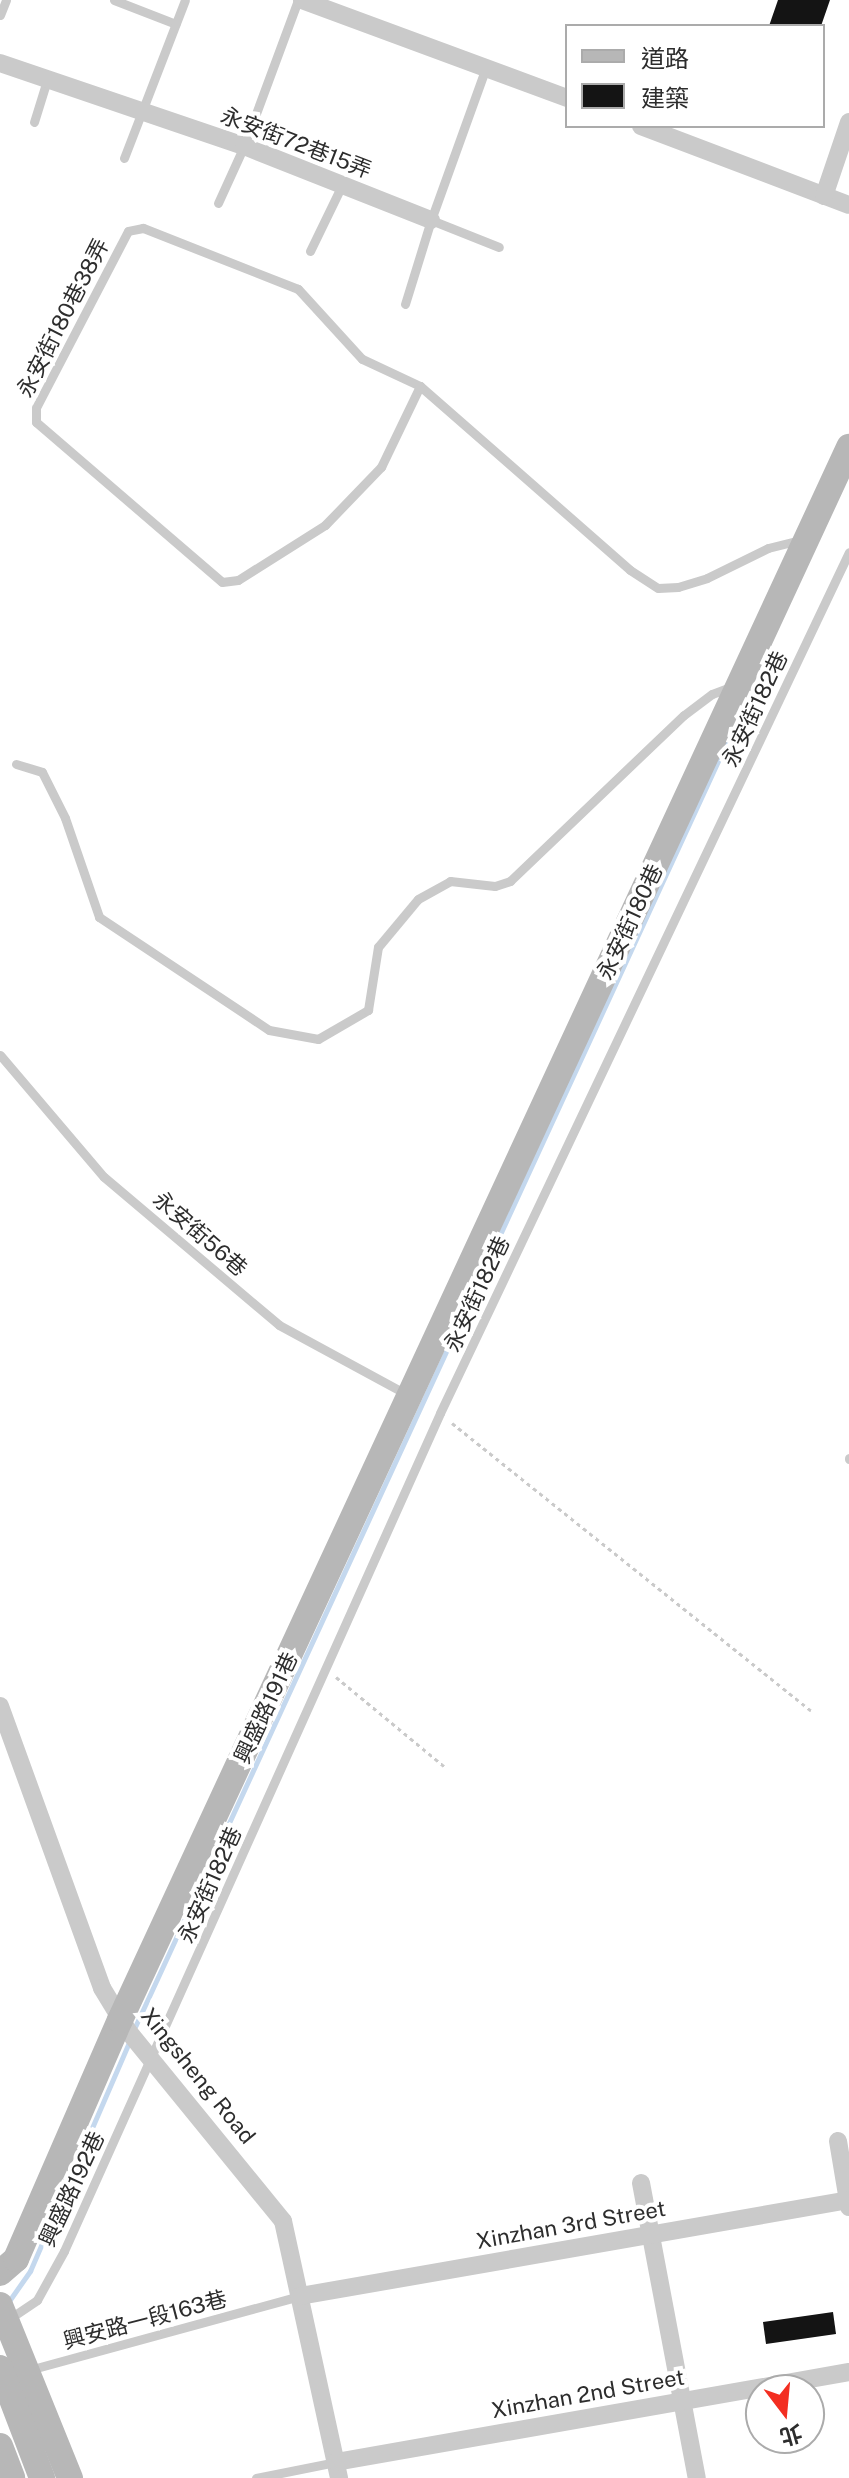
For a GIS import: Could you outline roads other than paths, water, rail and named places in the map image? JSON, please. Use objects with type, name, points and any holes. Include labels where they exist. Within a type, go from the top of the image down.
[{"type":"street","points":[[300,0],[349,7],[486,67],[565,97]]},
{"type":"street","name":"永安街72巷15弄","points":[[0,63],[244,146],[431,220]]},
{"type":"street","points":[[824,196],[849,122]]},
{"type":"street","points":[[646,128],[849,205]]},
{"type":"street","name":"永安街180巷","points":[[411,1396],[849,447]]},
{"type":"street","name":"興盛路191巷","points":[[0,2273],[16,2259],[411,1396]]},
{"type":"street","name":"Xingsheng Road","points":[[0,1706],[102,1988],[124,2025],[283,2221],[337,2470]]},
{"type":"street","points":[[838,2141],[849,2202]]},
{"type":"street","points":[[641,2183],[697,2478]]},
{"type":"street","name":"Xinzhan 3rd Street","points":[[300,2296],[849,2202]]},
{"type":"street","points":[[3,2313],[8,2373],[42,2478]]},
{"type":"street","name":"Xinzhan 2nd Street","points":[[337,2470],[849,2372]]},
{"type":"street","points":[[8,2373],[70,2478]]},
{"type":"street","points":[[0,2446],[12,2478]]},
{"type":"lane","points":[[0,15],[6,0]]},
{"type":"lane","points":[[114,0],[176,24]]},
{"type":"lane","points":[[124,158],[185,0]]},
{"type":"lane","points":[[218,203],[244,146],[300,0]]},
{"type":"lane","points":[[405,304],[431,220],[486,67]]},
{"type":"lane","points":[[34,122],[47,80]]},
{"type":"lane","points":[[310,251],[342,185]]},
{"type":"lane","points":[[431,220],[499,247]]},
{"type":"lane","name":"永安街180巷38弄","points":[[420,386],[381,467],[325,525],[238,580],[222,582],[36,422],[36,408],[128,231],[143,228],[298,289],[362,359],[420,386],[630,570],[658,588],[678,587],[707,578],[768,548],[807,538]]},
{"type":"lane","name":"永安街182巷","points":[[149,2054],[440,1413],[849,552]]},
{"type":"lane","points":[[16,764],[42,772],[65,818],[99,917],[269,1030],[318,1039],[368,1010],[378,947],[418,899],[450,881],[495,886],[510,881],[684,715],[712,694],[740,684]]},
{"type":"lane","name":"永安街56巷","points":[[0,1055],[104,1177],[279,1325],[411,1396]]},
{"type":"lane","name":"興盛路192巷","points":[[3,2313],[37,2300],[64,2251],[149,2054]]},
{"type":"lane","name":"興安路一段163巷","points":[[8,2373],[300,2296]]},
{"type":"lane","points":[[256,2478],[337,2470]]},
{"type":"waterway","points":[[134,2029],[749,694]]},
{"type":"waterway","points":[[9,2301],[30,2271],[129,2042]]}]
